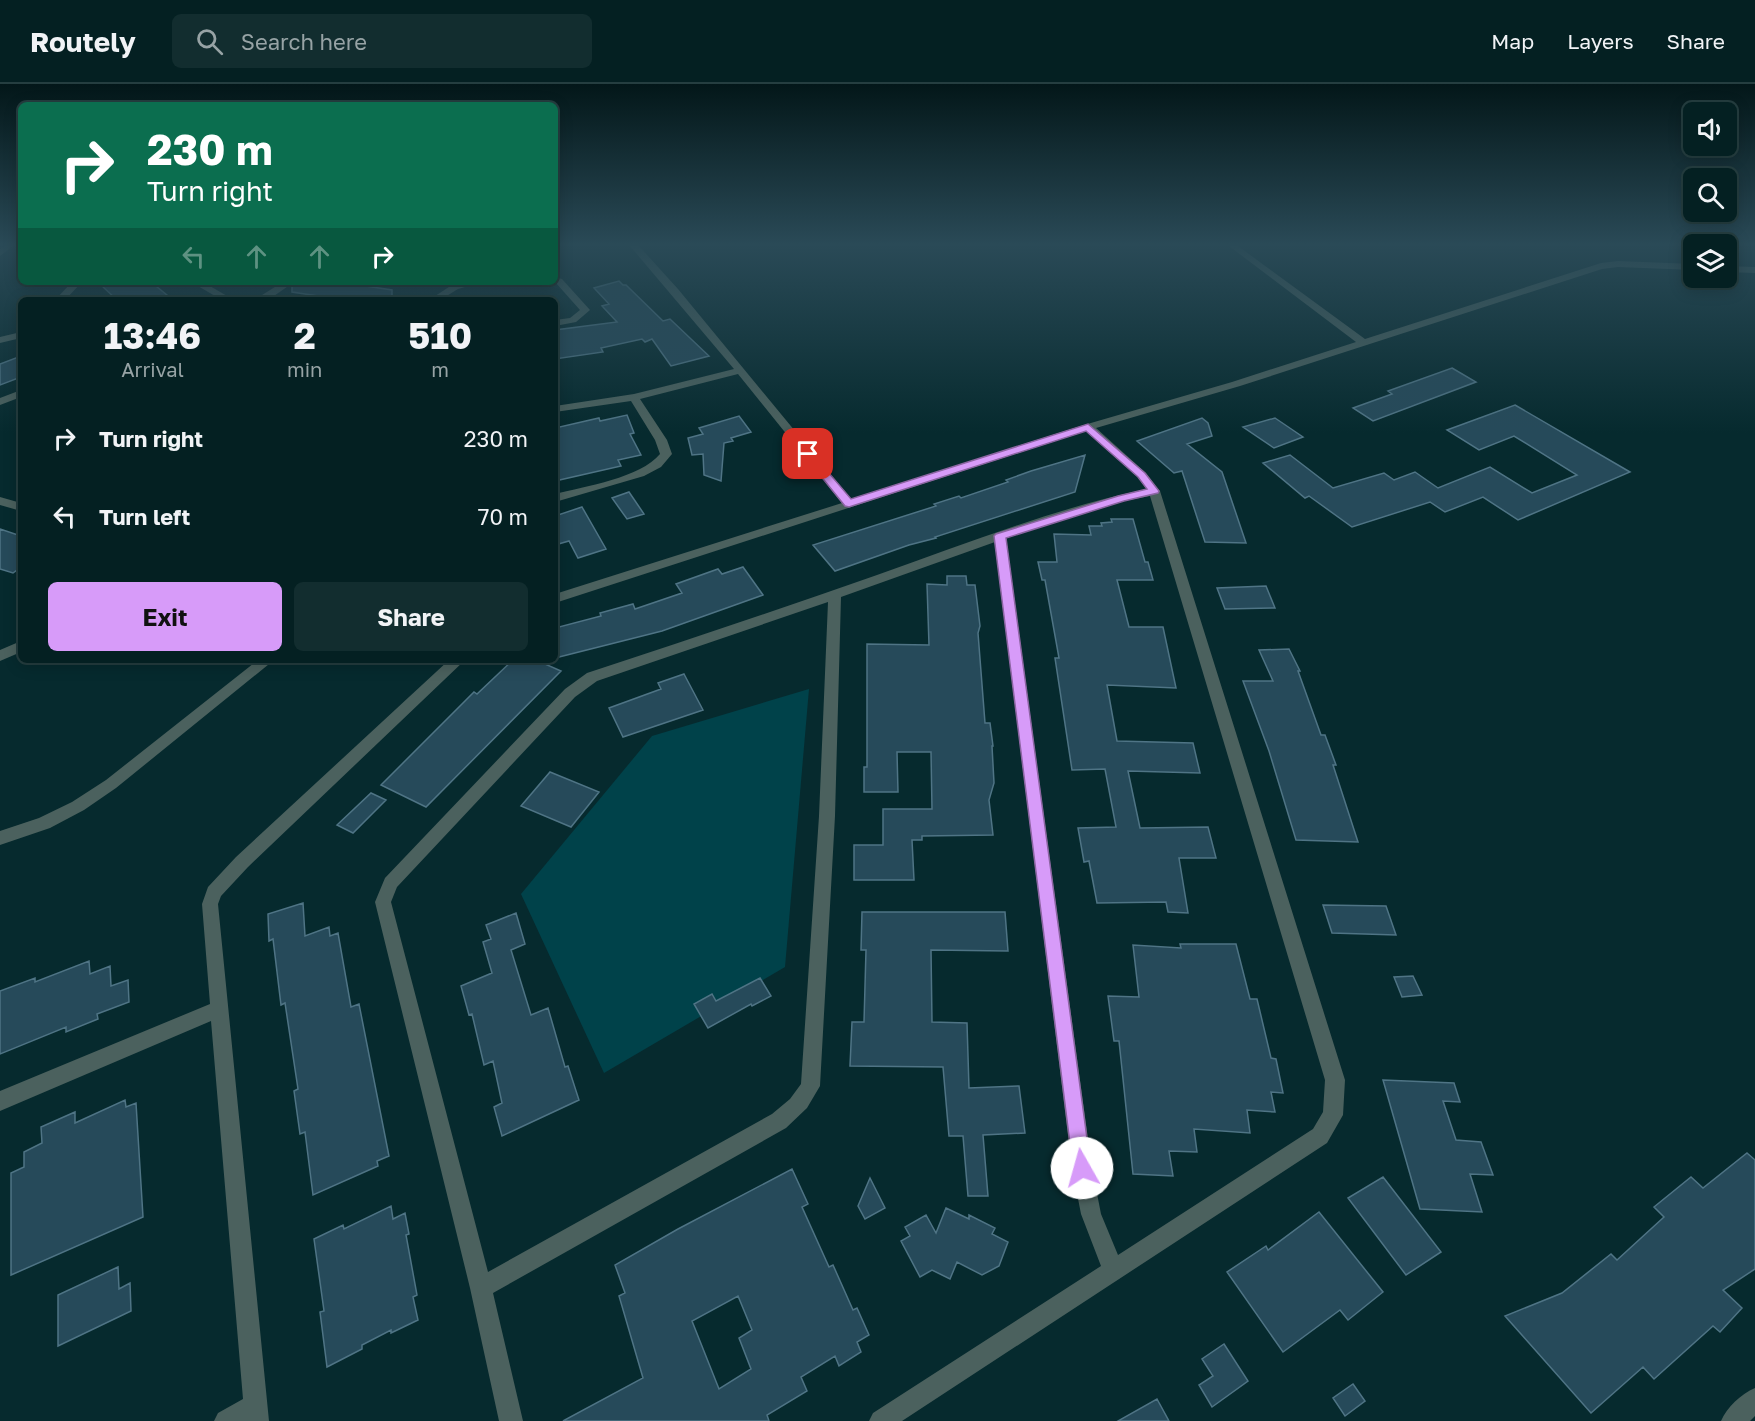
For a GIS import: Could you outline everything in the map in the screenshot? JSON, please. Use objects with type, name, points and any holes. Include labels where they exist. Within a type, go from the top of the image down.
[{"type":"street","points":[[558,322],[573,320],[585,310],[584,308]]},
{"type":"street","points":[[689,308],[849,504]]},
{"type":"street","points":[[1317,308],[1363,342]]},
{"type":"street","points":[[558,598],[1088,427],[1236,384],[1475,308]]},
{"type":"street","points":[[0,340],[18,336]]},
{"type":"street","points":[[558,410],[634,397],[739,371]]},
{"type":"street","points":[[0,402],[18,394]]},
{"type":"street","points":[[558,497],[640,474],[657,465],[666,454],[661,440],[634,397]]},
{"type":"street","points":[[882,1421],[1320,1136],[1333,1115],[1335,1080],[1154,491],[1142,475],[1088,427]]},
{"type":"street","points":[[511,1421],[481,1288],[383,902],[391,883],[570,693],[602,673],[835,595],[1000,536],[1121,498],[1154,491]]},
{"type":"street","points":[[0,501],[18,506]]},
{"type":"street","points":[[1000,536],[1082,1168],[1092,1214],[1113,1269]]},
{"type":"street","points":[[481,1288],[779,1121],[795,1110],[804,1098],[810,1086],[827,816],[835,595]]},
{"type":"street","points":[[0,656],[18,647]]},
{"type":"street","points":[[0,838],[44,823],[78,806],[111,784],[263,663]]},
{"type":"street","points":[[226,1421],[256,1413],[210,904],[214,892],[242,862],[455,663]]},
{"type":"street","points":[[0,1101],[220,1009]]},
{"type":"street","points":[[1733,1421],[1755,1400]]},
{"type":"shaded area","points":[[809,689],[785,967],[604,1073],[521,894],[652,736]]},
{"type":"building","points":[[604,308],[650,308],[663,321],[670,319],[709,356],[671,366],[652,339],[645,342],[642,339],[601,348],[603,352],[558,359],[558,330],[617,322]]},
{"type":"building","points":[[18,357],[18,378],[0,385],[0,364]]},
{"type":"building","points":[[1452,368],[1476,382],[1373,421],[1353,408],[1392,394],[1388,391]]},
{"type":"building","points":[[1515,405],[1630,472],[1518,520],[1483,497],[1445,512],[1430,502],[1352,527],[1309,496],[1305,498],[1263,463],[1290,455],[1333,488],[1384,473],[1394,480],[1415,472],[1438,488],[1490,467],[1532,493],[1577,475],[1514,436],[1479,450],[1447,430]]},
{"type":"building","points":[[627,415],[634,433],[630,434],[641,455],[618,460],[621,466],[558,480],[558,427],[599,418],[600,421]]},
{"type":"building","points":[[739,416],[751,432],[731,438],[733,441],[724,443],[721,481],[704,475],[703,454],[692,455],[688,438],[703,434],[699,428]]},
{"type":"building","points":[[1202,418],[1208,423],[1212,436],[1187,444],[1222,472],[1246,543],[1205,542],[1182,471],[1174,473],[1137,441]]},
{"type":"building","points":[[1275,418],[1303,437],[1274,448],[1243,427]]},
{"type":"building","points":[[1085,455],[1075,492],[936,538],[835,571],[813,545],[936,506],[934,504],[959,496],[961,498],[1008,482],[1006,480],[1031,471]]},
{"type":"building","points":[[629,492],[644,514],[627,519],[612,498]]},
{"type":"building","points":[[582,507],[606,549],[578,558],[569,541],[558,544],[558,515]]},
{"type":"building","points":[[1111,519],[1133,519],[1145,562],[1148,562],[1153,580],[1117,580],[1129,627],[1163,627],[1176,688],[1107,685],[1117,741],[1193,743],[1200,773],[1128,771],[1140,828],[1208,827],[1216,858],[1179,858],[1188,913],[1168,912],[1166,902],[1097,903],[1089,861],[1084,862],[1078,828],[1116,827],[1105,769],[1072,770],[1055,658],[1059,658],[1045,580],[1042,580],[1038,562],[1057,562],[1054,534],[1091,535],[1089,526],[1102,526],[1101,523],[1112,522]]},
{"type":"building","points":[[0,529],[18,535],[18,569],[13,573],[0,569]]},
{"type":"building","points":[[743,567],[763,595],[662,631],[558,657],[558,627],[601,616],[600,613],[633,604],[635,609],[682,593],[676,584],[718,569],[722,574]]},
{"type":"building","points":[[947,576],[966,576],[967,585],[975,585],[980,626],[978,633],[985,723],[990,723],[993,746],[994,783],[989,800],[993,835],[922,836],[922,840],[912,840],[914,880],[854,880],[854,845],[883,845],[883,809],[932,809],[931,752],[897,752],[898,792],[864,792],[864,767],[867,767],[867,644],[929,645],[927,584],[947,585]]},
{"type":"building","points":[[1266,586],[1275,608],[1225,609],[1217,588]]},
{"type":"building","points":[[1289,649],[1300,671],[1298,671],[1321,735],[1325,735],[1336,765],[1333,765],[1358,842],[1296,840],[1269,751],[1243,681],[1273,681],[1259,650]]},
{"type":"building","points":[[510,663],[543,663],[561,671],[426,807],[381,785],[474,692],[477,694]]},
{"type":"building","points":[[684,674],[703,710],[623,737],[609,708],[661,689],[658,683]]},
{"type":"building","points":[[550,772],[599,792],[571,827],[521,806]]},
{"type":"building","points":[[371,793],[386,800],[353,833],[337,825]]},
{"type":"building","points":[[303,903],[305,936],[329,927],[330,936],[338,933],[351,1007],[359,1004],[389,1156],[377,1161],[378,1166],[313,1195],[305,1132],[300,1134],[294,1091],[298,1089],[285,1003],[281,1005],[273,939],[269,941],[268,914]]},
{"type":"building","points":[[1323,905],[1386,906],[1396,935],[1332,933]]},
{"type":"building","points":[[862,912],[1005,912],[1008,951],[931,950],[932,1022],[967,1023],[969,1088],[1019,1086],[1025,1133],[983,1135],[988,1196],[968,1196],[963,1136],[949,1136],[943,1067],[850,1066],[852,1022],[864,1022],[866,950],[861,950]]},
{"type":"building","points":[[516,913],[525,944],[511,950],[531,1015],[548,1008],[565,1067],[568,1066],[579,1100],[502,1136],[494,1107],[502,1103],[493,1061],[484,1065],[472,1014],[469,1015],[461,986],[492,973],[483,942],[491,939],[486,925]]},
{"type":"building","points":[[1180,944],[1236,944],[1250,999],[1257,999],[1271,1058],[1276,1059],[1283,1093],[1271,1092],[1275,1112],[1247,1110],[1250,1133],[1194,1129],[1197,1152],[1169,1151],[1173,1176],[1133,1174],[1119,1041],[1114,1041],[1108,996],[1139,997],[1133,945],[1181,948]]},
{"type":"building","points":[[89,961],[90,974],[110,966],[111,986],[128,980],[129,1002],[97,1014],[98,1019],[66,1032],[66,1027],[0,1054],[0,991],[35,978],[35,982]]},
{"type":"building","points":[[1413,976],[1422,995],[1402,997],[1394,977]]},
{"type":"building","points":[[760,978],[771,996],[752,1006],[751,1004],[708,1028],[694,1004],[712,994],[716,1001]]},
{"type":"building","points":[[1383,1080],[1454,1083],[1460,1102],[1443,1101],[1456,1140],[1481,1142],[1493,1175],[1470,1174],[1482,1212],[1420,1209]]},
{"type":"building","points":[[125,1100],[126,1107],[136,1103],[143,1217],[11,1275],[11,1173],[24,1167],[24,1152],[42,1143],[41,1127],[75,1112],[75,1123]]},
{"type":"building","points":[[1747,1153],[1755,1160],[1755,1269],[1723,1290],[1742,1308],[1720,1332],[1713,1326],[1654,1379],[1643,1367],[1591,1413],[1505,1316],[1562,1293],[1611,1254],[1617,1260],[1664,1217],[1654,1207],[1691,1177],[1703,1188]]},
{"type":"building","points":[[792,1169],[808,1204],[802,1207],[829,1267],[833,1265],[853,1310],[857,1308],[869,1335],[857,1342],[861,1352],[839,1366],[835,1356],[801,1377],[807,1391],[767,1415],[769,1421],[563,1421],[643,1378],[619,1296],[625,1293],[615,1265]],"holes":[[[738,1296],[752,1330],[739,1338],[751,1369],[719,1389],[692,1321]]]},
{"type":"building","points":[[1383,1177],[1441,1252],[1406,1275],[1348,1198]]},
{"type":"building","points":[[870,1178],[885,1208],[865,1219],[858,1206]]},
{"type":"building","points":[[391,1206],[393,1219],[405,1213],[409,1234],[406,1235],[417,1295],[413,1297],[418,1320],[391,1333],[391,1330],[362,1345],[362,1349],[327,1367],[320,1312],[324,1311],[314,1239],[343,1225],[344,1229]]},
{"type":"building","points":[[946,1208],[969,1219],[969,1215],[995,1228],[992,1234],[1008,1242],[999,1266],[982,1275],[957,1262],[950,1279],[932,1270],[920,1277],[901,1241],[910,1236],[905,1227],[926,1215],[936,1233]]},
{"type":"building","points":[[1319,1212],[1383,1292],[1348,1320],[1340,1310],[1283,1352],[1227,1272],[1266,1246],[1268,1250]]},
{"type":"building","points":[[118,1267],[119,1289],[130,1283],[131,1311],[58,1346],[58,1295]]},
{"type":"building","points":[[1224,1344],[1248,1381],[1212,1407],[1199,1385],[1213,1376],[1202,1359]]},
{"type":"building","points":[[1353,1384],[1365,1401],[1345,1416],[1333,1398]]},
{"type":"building","points":[[1157,1399],[1169,1421],[1118,1421]]},
{"type":"route","points":[[808,454],[849,504],[1088,427],[1142,475],[1154,491],[1121,498],[1000,536],[1082,1168]]}]
